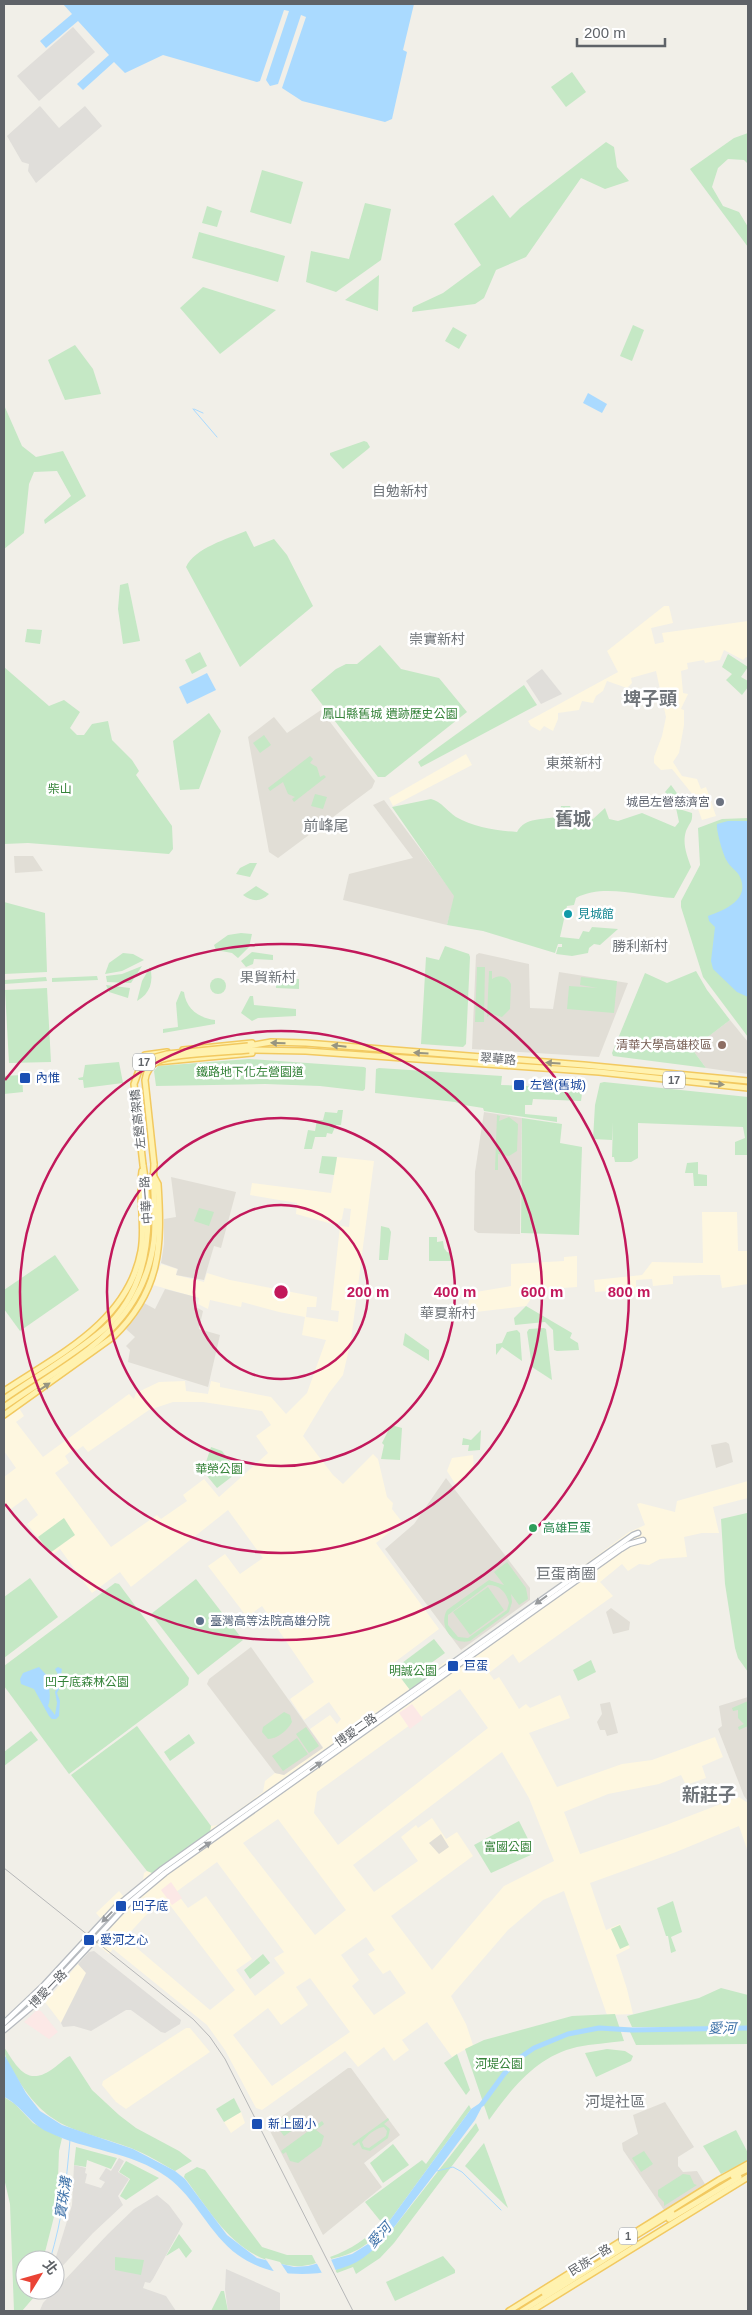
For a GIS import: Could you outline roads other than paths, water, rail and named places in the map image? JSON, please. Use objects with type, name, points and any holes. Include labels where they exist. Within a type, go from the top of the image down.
[{"type":"main road","points":[[145,1055],[238,1043],[255,1043]]},
{"type":"main road","name":"翠華路","points":[[248,1048],[255,1043],[306,1043],[584,1065],[748,1081]]},
{"type":"main road","name":"翠華路","points":[[248,1048],[599,1072],[748,1088]]},
{"type":"main road","name":"左營高架橋","points":[[154,1164],[145,1084],[150,1068],[158,1061],[170,1057],[248,1048]]},
{"type":"main road","name":"左營高架橋","points":[[143,1165],[134,1084],[141,1065],[152,1058],[167,1054],[248,1048]]},
{"type":"main road","points":[[146,1063],[228,1056],[260,1050]]},
{"type":"main road","name":"中華一路","points":[[4,1408],[106,1335],[124,1317],[134,1302],[148,1270],[154,1238],[154,1164]]},
{"type":"main road","name":"中華一路","points":[[4,1391],[91,1332],[110,1315],[125,1294],[133,1277],[142,1248],[140,1186],[143,1165]]},
{"type":"main road","name":"中華一路","points":[[4,1399],[99,1332],[114,1319],[129,1298],[138,1279],[147,1248],[146,1185],[143,1165]]},
{"type":"main road","name":"中華一路","points":[[4,1415],[113,1337],[131,1318],[140,1305],[151,1282],[160,1251],[158,1184],[153,1175]]},
{"type":"main road","name":"博愛二路","points":[[84,1940],[126,1898],[168,1864],[638,1533]]},
{"type":"main road","name":"博愛二路","points":[[90,1945],[129,1904],[165,1873],[621,1549],[629,1544],[643,1540]]},
{"type":"main road","name":"博愛一路","points":[[4,2023],[44,1985],[84,1940]]},
{"type":"main road","name":"博愛一路","points":[[4,2030],[36,2003],[90,1945]]},
{"type":"main road","name":"民族一路","points":[[531,2311],[600,2260],[719,2180],[748,2164]]},
{"type":"main road","name":"民族一路","points":[[522,2311],[721,2183],[748,2171]]},
{"type":"main road","name":"民族一路","points":[[509,2311],[748,2177]]},
{"type":"main road","name":"民族一路","points":[[515,2311],[600,2260]]},
{"type":"water","points":[[63,4],[414,4],[403,50],[407,52],[392,119],[385,122],[302,101],[282,88],[306,17],[301,15],[278,84],[270,86],[266,80],[289,11],[284,10],[260,81],[257,82],[163,55],[125,73],[114,62],[83,90],[77,84],[109,55],[78,21],[46,48],[40,41],[72,14]]},
{"type":"water","points":[[588,393],[607,404],[602,413],[583,403]]},
{"type":"water","points":[[207,673],[216,690],[187,704],[179,687]]},
{"type":"water","points":[[728,821],[748,821],[748,997],[737,992],[713,969],[711,961],[715,927],[709,921],[708,916],[729,907],[735,902],[742,891],[739,875],[725,858],[718,831],[717,824]]},
{"type":"water","points":[[39,1667],[49,1678],[50,1699],[48,1706],[55,1715],[57,1703],[55,1692],[61,1680],[55,1669],[58,1667],[62,1669],[61,1675],[64,1680],[57,1693],[60,1701],[59,1716],[56,1719],[52,1719],[49,1716],[34,1689],[21,1684],[20,1679],[23,1673]]},
{"type":"water","name":"愛河","points":[[4,2054],[26,2093],[40,2111],[62,2125],[133,2149],[175,2171],[185,2179],[227,2235],[257,2258],[294,2267],[308,2266],[352,2254],[368,2244],[385,2227],[471,2109],[486,2099],[475,2120],[378,2246],[349,2266],[326,2272],[293,2274],[268,2270],[238,2255],[219,2237],[186,2195],[167,2177],[153,2168],[124,2156],[78,2143],[42,2129],[16,2105],[4,2097]]},
{"type":"waterway","points":[[193,409],[217,437]]},
{"type":"waterway","points":[[194,409],[203,413]]},
{"type":"waterway","name":"愛河","points":[[482,2104],[504,2074],[518,2059],[534,2048],[568,2034],[599,2028],[632,2030],[748,2028]]},
{"type":"waterway","name":"寶珠溝","points":[[53,2250],[63,2200],[70,2140]]},
{"type":"waterway","points":[[437,2171],[453,2167],[462,2172],[501,2210]]},
{"type":"tram line","points":[[4,1868],[193,2019],[210,2037],[225,2059],[353,2311]]},
{"type":"place","name":"城邑左營慈濟宮","points":[[720,802]]},
{"type":"place","name":"見城館","points":[[568,914]]},
{"type":"place","name":"清華大學高雄校區","points":[[722,1045]]},
{"type":"place","name":"內惟","points":[[25,1078]]},
{"type":"place","name":"左營(舊城)","points":[[519,1085]]},
{"type":"place","name":"高雄巨蛋","points":[[533,1528]]},
{"type":"place","name":"臺灣高等法院高雄分院","points":[[200,1621]]},
{"type":"place","name":"巨蛋","points":[[453,1666]]},
{"type":"place","name":"凹子底","points":[[121,1906]]},
{"type":"place","name":"愛河之心","points":[[89,1940]]},
{"type":"place","name":"新上國小","points":[[257,2124]]},
{"type":"district","name":"自勉新村","points":[[400,491]]},
{"type":"district","name":"崇實新村","points":[[437,639]]},
{"type":"district","name":"埤子頭","points":[[650,699]]},
{"type":"district","name":"東萊新村","points":[[574,763]]},
{"type":"district","name":"舊城","points":[[573,819]]},
{"type":"district","name":"前峰尾","points":[[326,825]]},
{"type":"district","name":"勝利新村","points":[[640,946]]},
{"type":"district","name":"果貿新村","points":[[268,977]]},
{"type":"district","name":"華夏新村","points":[[448,1313]]},
{"type":"district","name":"巨蛋商圈","points":[[566,1573]]},
{"type":"district","name":"新莊子","points":[[709,1795]]},
{"type":"district","name":"河堤社區","points":[[615,2101]]},
{"type":"park label","name":"鳳山縣舊城 遺跡歷史公園","points":[[390,714]]},
{"type":"park label","name":"柴山","points":[[60,789]]},
{"type":"park label","name":"鐵路地下化左營園道","points":[[250,1072]]},
{"type":"park label","name":"華榮公園","points":[[219,1469]]},
{"type":"park label","name":"明誠公園","points":[[413,1671]]},
{"type":"park label","name":"凹子底森林公園","points":[[87,1682]]},
{"type":"park label","name":"富國公園","points":[[508,1847]]},
{"type":"park label","name":"河堤公園","points":[[499,2064]]}]
